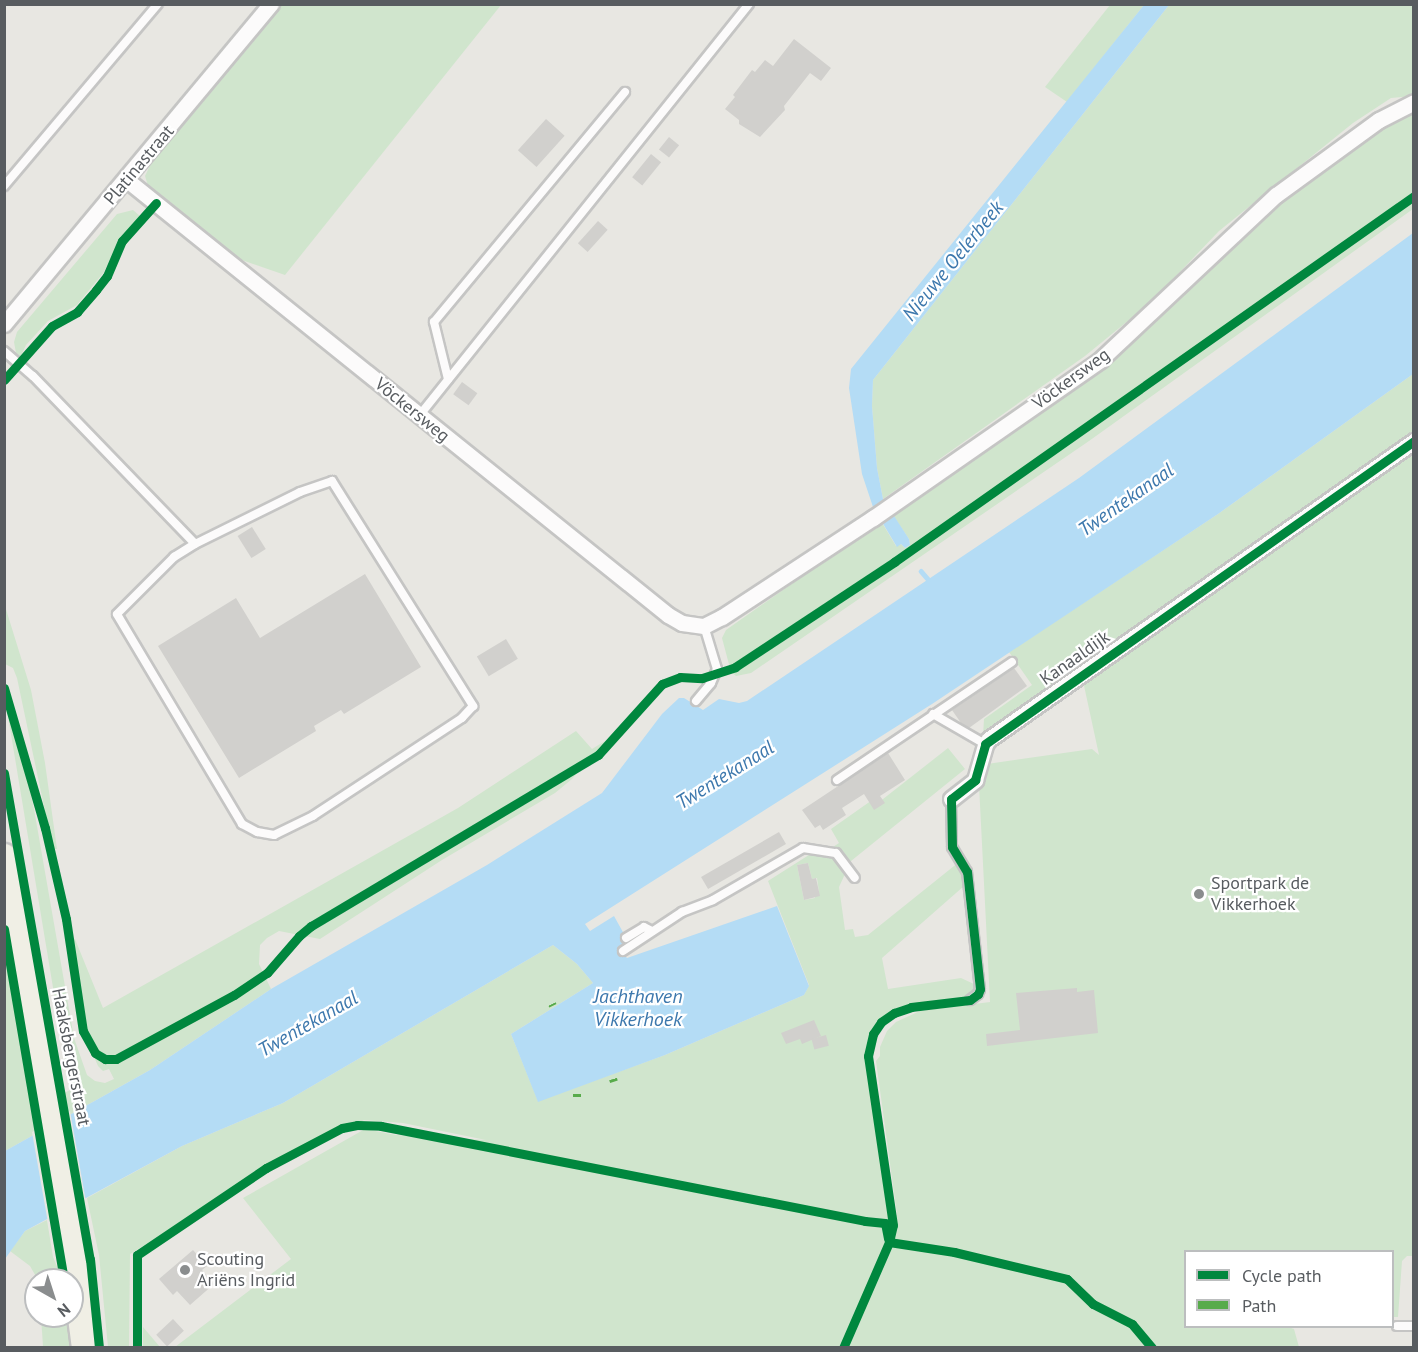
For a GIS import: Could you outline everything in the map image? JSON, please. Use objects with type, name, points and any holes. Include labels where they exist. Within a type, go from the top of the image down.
[{"type":"main road","name":"Haaksbergerstraat","points":[[4,857],[69,1225],[86,1347]]},
{"type":"street","name":"Platinastraat","points":[[4,324],[127,180],[271,4]]},
{"type":"street","name":"Vöckersweg","points":[[127,180],[668,615],[682,623],[704,626],[722,617],[873,518],[1100,360],[1276,195],[1378,120],[1413,102]]},
{"type":"street","name":"Kanaaldijk","points":[[985,744],[1413,441]]},
{"type":"street","points":[[951,799],[975,780],[985,744]]},
{"type":"lane","points":[[4,186],[158,4]]},
{"type":"lane","points":[[419,416],[749,4]]},
{"type":"lane","points":[[448,379],[434,322],[625,92]]},
{"type":"lane","points":[[4,351],[33,376],[195,544]]},
{"type":"lane","points":[[332,482],[473,706],[462,718],[274,835],[257,832],[242,824],[117,614],[174,557],[195,544],[300,492],[332,482]]},
{"type":"lane","points":[[696,701],[711,683],[717,669],[704,626]]},
{"type":"lane","points":[[837,780],[1012,662]]},
{"type":"lane","points":[[933,715],[985,744]]},
{"type":"lane","points":[[951,799],[952,847],[967,872],[980,989],[978,994],[970,999]]},
{"type":"lane","points":[[622,951],[682,912],[713,900],[802,848],[836,853],[855,878]]},
{"type":"lane","points":[[626,938],[644,927],[652,931]]},
{"type":"lane","points":[[1397,1326],[1413,1326]]},
{"type":"green space","points":[[278,5],[501,5],[285,275],[236,258],[149,189],[145,176],[155,155]]},
{"type":"green space","points":[[1110,5],[1144,5],[1067,102],[1045,87]]},
{"type":"green space","points":[[1169,5],[1413,5],[1413,96],[1391,98],[1353,123],[1219,231],[1151,302],[1085,356],[883,499],[877,468],[872,406],[873,380]]},
{"type":"green space","points":[[1413,108],[1413,209],[1089,441],[751,673],[736,676],[731,672],[722,638],[726,630],[881,521],[896,546],[901,544],[905,548],[910,545],[909,539],[892,514],[1119,354],[1274,203],[1387,122]]},
{"type":"green space","points":[[133,210],[140,216],[118,242],[104,272],[77,305],[48,321],[26,345],[20,358],[16,353],[14,342],[17,332],[117,214]]},
{"type":"green space","points":[[1413,374],[1413,433],[983,736],[984,719],[1032,685],[1009,652],[1218,514]]},
{"type":"green space","points":[[1413,450],[1414,1256],[1407,1256],[1402,1261],[1398,1317],[1394,1317],[1394,1250],[1184,1250],[1184,1328],[1291,1328],[1294,1329],[1299,1347],[175,1347],[291,1259],[243,1198],[365,1129],[396,1135],[486,1140],[403,1123],[364,1120],[254,1178],[130,1254],[129,1347],[108,1347],[99,1255],[87,1198],[182,1146],[283,1103],[553,945],[577,964],[593,983],[511,1034],[538,1101],[665,1055],[804,995],[809,985],[768,881],[823,846],[830,849],[839,843],[831,829],[875,798],[878,803],[948,748],[965,769],[851,861],[839,887],[845,930],[853,929],[855,937],[868,935],[959,862],[963,877],[964,886],[882,958],[888,989],[961,978],[976,985],[976,989],[967,998],[899,1007],[877,1023],[870,1034],[866,1059],[892,1214],[897,1215],[876,1061],[880,1056],[880,1047],[887,1031],[896,1022],[920,1011],[990,1002],[979,785],[987,764],[1092,749],[1099,755],[1083,681]],"holes":[[[808,863],[812,879],[817,878],[819,892],[815,894],[815,898],[804,900],[797,865]]]},
{"type":"green space","points":[[5,606],[31,690],[45,763],[57,849],[53,849],[17,678],[13,668],[5,664]]},
{"type":"green space","points":[[5,682],[34,809],[74,1038],[87,1075],[95,1081],[105,1083],[114,1079],[109,1069],[103,1071],[98,1066],[88,1043],[70,941],[75,939],[103,1008],[458,808],[576,731],[592,749],[605,741],[572,779],[555,793],[442,860],[320,939],[279,931],[267,938],[260,945],[259,964],[271,989],[150,1070],[5,1151],[4,931],[34,1109],[70,1090],[5,698]]},
{"type":"green space","points":[[47,1220],[53,1257],[58,1268],[31,1268],[10,1251],[25,1231]]},
{"type":"green space","points":[[143,1327],[160,1347],[143,1347]]},
{"type":"green space","points":[[42,1328],[68,1328],[70,1347],[43,1347]]},
{"type":"water","points":[[1144,5],[1169,5],[873,380],[872,406],[877,468],[883,499],[909,539],[910,545],[905,548],[901,544],[897,547],[873,507],[862,474],[849,388],[851,369]]},
{"type":"water","points":[[1413,233],[1413,374],[1218,514],[932,704],[585,924],[590,931],[614,916],[624,934],[630,930],[635,937],[618,948],[627,958],[777,906],[809,986],[804,995],[665,1055],[538,1102],[511,1034],[593,983],[577,964],[553,945],[283,1103],[182,1146],[25,1231],[5,1259],[5,1151],[150,1070],[271,989],[487,865],[602,793],[662,714],[679,698],[684,698],[703,710],[719,699],[739,703],[747,701],[1079,478]]},
{"type":"pier","points":[[70,1111],[86,1202],[48,1223],[32,1132]]},
{"type":"building","points":[[794,39],[831,68],[821,81],[810,73],[784,106],[785,110],[760,137],[739,124],[739,120],[725,109],[752,70],[755,72],[765,60],[773,66]]},
{"type":"building","points":[[546,119],[565,136],[536,167],[518,150]]},
{"type":"building","points":[[669,137],[679,145],[669,158],[659,149]]},
{"type":"building","points":[[651,154],[661,162],[642,185],[632,177]]},
{"type":"building","points":[[598,221],[608,230],[588,252],[578,243]]},
{"type":"building","points":[[462,382],[477,393],[469,405],[453,394]]},
{"type":"building","points":[[252,527],[266,549],[251,558],[238,536]]},
{"type":"building","points":[[365,574],[421,667],[344,714],[341,710],[314,726],[316,731],[239,778],[158,646],[236,598],[260,638]]},
{"type":"building","points":[[506,639],[518,659],[489,676],[477,657]]},
{"type":"building","points":[[1014,668],[1027,686],[969,728],[961,723],[952,710]]},
{"type":"building","points":[[888,753],[905,780],[880,796],[885,803],[874,810],[864,794],[842,808],[846,815],[823,830],[820,825],[815,828],[802,810]]},
{"type":"building","points":[[779,832],[786,844],[708,889],[701,877]]},
{"type":"building","points":[[808,863],[812,879],[816,878],[820,896],[804,900],[797,865]]},
{"type":"building","points":[[1077,988],[1077,992],[1094,990],[1098,1033],[987,1046],[986,1034],[1020,1030],[1016,993]]},
{"type":"building","points":[[814,1020],[821,1036],[802,1044],[800,1039],[786,1044],[781,1033]]},
{"type":"building","points":[[826,1035],[829,1046],[814,1050],[812,1039]]},
{"type":"building","points":[[193,1250],[207,1266],[202,1270],[214,1284],[190,1305],[177,1291],[173,1295],[159,1279]]},
{"type":"building","points":[[173,1319],[184,1331],[167,1346],[156,1335]]},
{"type":"waterway","name":"Nieuwe Oelerbeek","points":[[921,571],[928,579]]},
{"type":"cycle path","points":[[4,688],[45,828],[66,919],[83,1031],[95,1053],[105,1059],[116,1059],[234,995],[267,973],[299,936],[311,926],[598,755],[662,684],[680,677],[702,678],[735,667],[894,562],[1414,196]]},
{"type":"cycle path","points":[[4,380],[52,326],[77,312],[96,290],[107,276],[122,241],[156,203]]},
{"type":"cycle path","points":[[843,1348],[889,1242],[893,1225],[868,1056],[873,1034],[881,1022],[894,1013],[911,1007],[970,1000],[978,994],[980,989],[967,872],[952,847],[951,799],[975,780],[985,744],[1414,441]]},
{"type":"cycle path","points":[[4,773],[90,1259],[99,1348]]},
{"type":"cycle path","points":[[4,929],[62,1268]]},
{"type":"cycle path","points":[[137,1348],[137,1255],[266,1168],[342,1128],[357,1125],[381,1126],[865,1221],[885,1223],[888,1239]]},
{"type":"cycle path","points":[[889,1242],[954,1252],[1067,1279],[1093,1304],[1132,1324],[1152,1348]]},
{"type":"place","name":"Sportpark de Vikkerhoek","points":[[1199,894]]},
{"type":"place","name":"Scouting Ariëns Ingrid","points":[[185,1270]]},
{"type":"water label","name":"Twentekanaal","points":[[1126,500]]},
{"type":"water label","name":"Twentekanaal","points":[[725,775]]},
{"type":"water label","name":"Jachthaven Vikkerhoek","points":[[638,1008]]},
{"type":"water label","name":"Twentekanaal","points":[[308,1024]]}]
